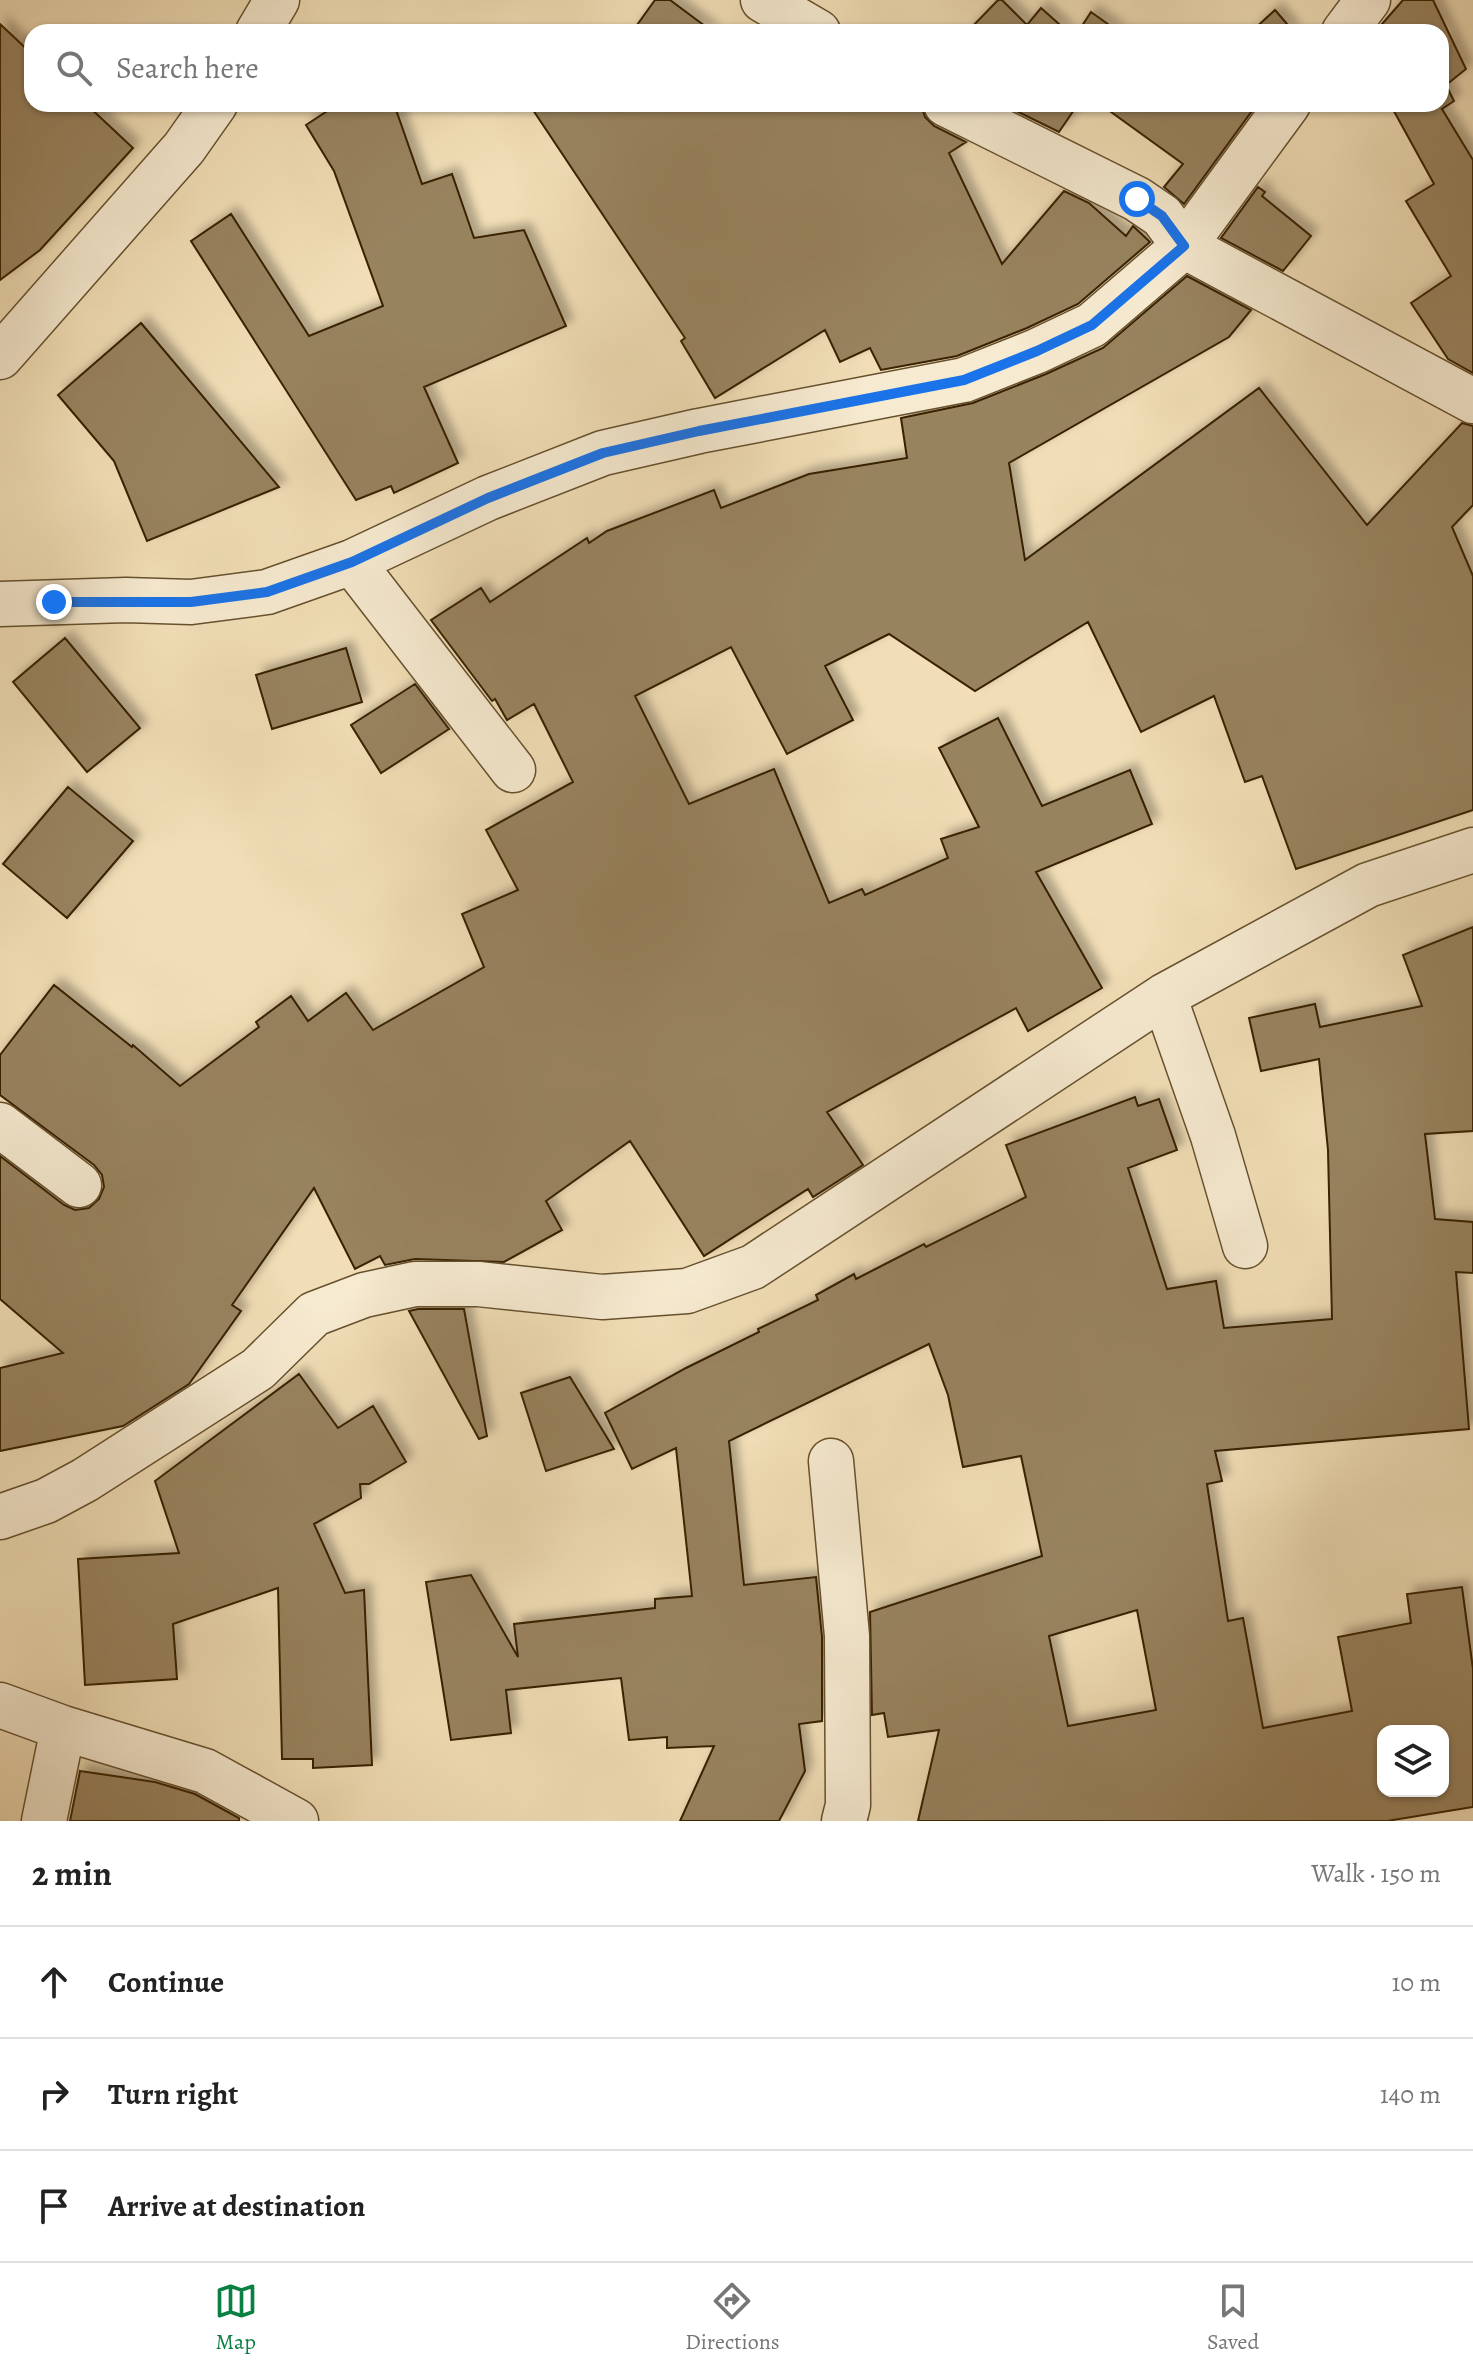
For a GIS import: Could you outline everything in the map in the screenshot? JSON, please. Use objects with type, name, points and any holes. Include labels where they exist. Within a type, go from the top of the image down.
[{"type":"street","points":[[263,24],[277,0]]},
{"type":"street","points":[[763,0],[804,24]]},
{"type":"street","points":[[1350,24],[1368,0]]},
{"type":"street","points":[[0,357],[184,148],[209,112]]},
{"type":"street","points":[[962,112],[1137,199],[1162,216],[1184,246],[1473,401]]},
{"type":"street","points":[[0,604],[126,600],[191,602],[267,592],[352,562],[488,498],[603,453],[699,431],[964,380],[1092,325],[1184,246],[1282,112]]},
{"type":"street","points":[[352,562],[513,770]]},
{"type":"street","points":[[0,1517],[46,1501],[85,1480],[258,1369],[314,1314],[364,1295],[415,1284],[478,1284],[602,1297],[687,1291],[753,1267],[1164,996],[1368,885],[1473,850]]},
{"type":"street","points":[[1164,996],[1213,1136],[1245,1246]]},
{"type":"street","points":[[0,1125],[79,1185]]},
{"type":"street","points":[[831,1461],[847,1636],[848,1805],[844,1821]]},
{"type":"street","points":[[0,1705],[63,1728],[205,1771],[296,1821]]},
{"type":"street","points":[[44,1821],[63,1728]]},
{"type":"building","points":[[655,0],[670,0],[702,24],[638,24]]},
{"type":"building","points":[[998,0],[1002,0],[1026,24],[975,24]]},
{"type":"building","points":[[1403,0],[1433,0],[1444,24],[1382,24]]},
{"type":"building","points":[[1041,8],[1059,24],[1028,24]]},
{"type":"building","points":[[1275,10],[1287,24],[1260,24]]},
{"type":"building","points":[[1091,12],[1108,24],[1083,24]]},
{"type":"building","points":[[0,24],[24,46],[24,112],[95,112],[133,148],[40,250],[0,280]]},
{"type":"building","points":[[1449,33],[1466,69],[1449,83]]},
{"type":"building","points":[[326,112],[397,112],[422,184],[452,174],[474,238],[524,230],[566,326],[424,387],[458,463],[394,493],[391,486],[356,500],[191,241],[231,214],[309,336],[383,306],[334,171],[306,125]]},
{"type":"building","points":[[534,112],[923,112],[934,126],[966,142],[949,153],[1002,264],[1064,191],[1089,203],[1126,236],[1133,226],[1150,242],[1078,304],[957,356],[881,370],[870,348],[840,362],[825,330],[715,398],[681,341],[685,338]]},
{"type":"building","points":[[1018,112],[1073,112],[1059,132]]},
{"type":"building","points":[[1111,112],[1251,112],[1184,204],[1164,187],[1183,164]]},
{"type":"building","points":[[1394,112],[1444,112],[1473,160],[1473,373],[1448,359],[1411,303],[1451,276],[1406,201],[1434,184]]},
{"type":"building","points":[[1258,187],[1265,192],[1262,196],[1311,236],[1283,271],[1221,238]]},
{"type":"building","points":[[1187,276],[1251,310],[1229,337],[1009,463],[1025,560],[1259,388],[1367,525],[1462,423],[1473,426],[1473,505],[1452,527],[1473,576],[1473,810],[1296,869],[1262,776],[1245,782],[1214,696],[1141,732],[1088,622],[975,691],[889,634],[825,666],[853,720],[787,754],[731,647],[635,696],[689,804],[774,769],[829,903],[862,889],[865,895],[948,858],[941,839],[979,827],[939,748],[998,718],[1042,806],[1130,770],[1152,824],[1036,872],[1102,988],[1028,1031],[1016,1008],[827,1112],[863,1165],[813,1197],[808,1189],[704,1256],[630,1141],[546,1201],[562,1230],[504,1262],[415,1259],[385,1265],[380,1256],[355,1269],[314,1188],[232,1305],[241,1311],[189,1384],[123,1426],[0,1451],[0,1368],[63,1353],[0,1299],[0,1156],[75,1210],[89,1208],[99,1199],[104,1187],[102,1175],[94,1165],[0,1095],[0,1055],[54,985],[133,1045],[180,1086],[259,1027],[256,1022],[291,996],[308,1021],[346,993],[373,1030],[484,967],[462,914],[518,890],[486,830],[573,782],[534,704],[507,720],[495,699],[492,701],[431,620],[481,588],[490,602],[587,538],[589,543],[607,531],[714,490],[721,508],[809,474],[907,458],[901,418],[973,403],[1103,348]]},
{"type":"building","points":[[141,323],[279,487],[147,541],[114,461],[58,395]]},
{"type":"building","points":[[65,638],[140,728],[87,772],[13,682]]},
{"type":"building","points":[[346,648],[362,702],[272,729],[256,675]]},
{"type":"building","points":[[415,684],[449,729],[381,773],[351,725]]},
{"type":"building","points":[[68,787],[133,841],[67,918],[3,864]]},
{"type":"building","points":[[1473,927],[1473,1131],[1425,1134],[1435,1219],[1473,1222],[1473,1273],[1456,1272],[1469,1429],[1215,1451],[1222,1481],[1207,1484],[1228,1621],[1243,1618],[1263,1728],[1352,1711],[1338,1637],[1411,1623],[1407,1594],[1462,1587],[1473,1669],[1473,1807],[1387,1821],[918,1821],[939,1730],[888,1737],[884,1713],[872,1715],[870,1612],[1042,1556],[1021,1456],[963,1467],[948,1395],[929,1344],[729,1441],[744,1585],[816,1577],[822,1637],[822,1721],[799,1724],[805,1771],[779,1821],[680,1821],[714,1746],[667,1748],[667,1737],[629,1740],[621,1678],[506,1690],[511,1733],[451,1740],[426,1582],[471,1575],[518,1657],[514,1624],[655,1608],[655,1599],[692,1596],[676,1448],[632,1469],[605,1413],[759,1332],[758,1329],[818,1300],[816,1295],[854,1274],[856,1279],[1026,1197],[1006,1145],[1135,1097],[1138,1106],[1159,1099],[1177,1150],[1128,1168],[1167,1289],[1216,1281],[1224,1328],[1332,1319],[1328,1150],[1319,1059],[1261,1071],[1249,1018],[1315,1004],[1320,1027],[1422,1006],[1403,955]],"holes":[[[1137,1610],[1156,1710],[1068,1726],[1049,1636]]]},
{"type":"building","points":[[464,1309],[487,1436],[479,1439],[409,1311]]},
{"type":"building","points":[[299,1374],[338,1428],[373,1406],[406,1462],[369,1484],[360,1484],[361,1498],[314,1524],[345,1593],[364,1590],[372,1765],[313,1768],[313,1759],[282,1759],[278,1588],[173,1624],[177,1679],[85,1685],[78,1559],[179,1553],[155,1481]]},
{"type":"building","points":[[570,1377],[614,1449],[546,1471],[521,1393]]},
{"type":"building","points":[[80,1771],[155,1782],[195,1794],[239,1818],[239,1821],[70,1821]]},
{"type":"route","points":[[54,602],[191,602],[267,592],[352,562],[488,498],[603,453],[699,431],[964,380],[1092,325],[1184,246],[1162,216],[1137,199]]}]
